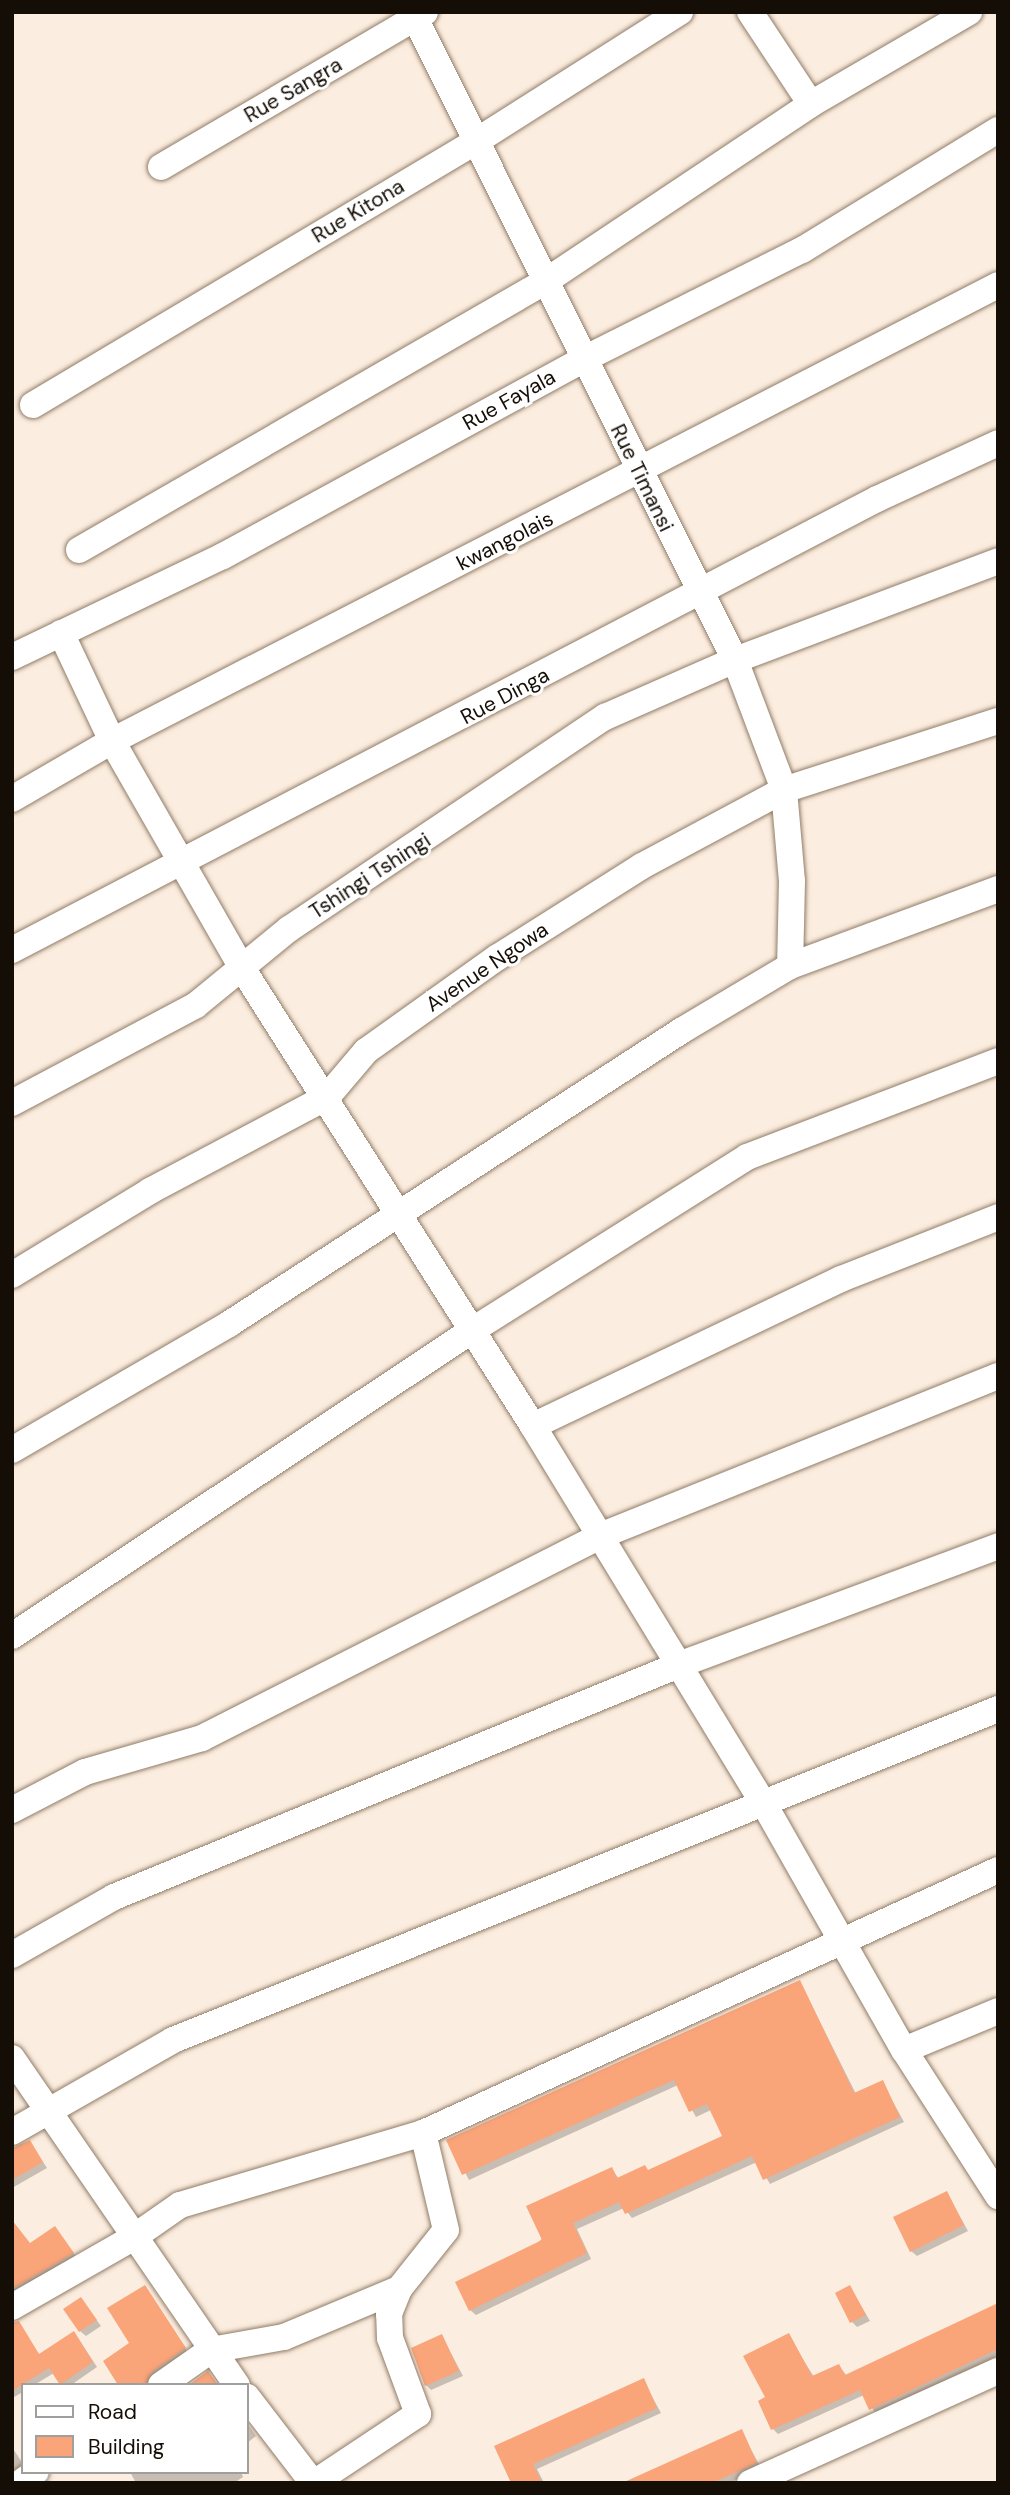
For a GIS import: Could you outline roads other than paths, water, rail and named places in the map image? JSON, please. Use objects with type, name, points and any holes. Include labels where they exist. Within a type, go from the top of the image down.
[{"type":"street","name":"Rue Kitona","points":[[33,404],[475,142],[680,12]]},
{"type":"street","points":[[750,12],[811,104]]},
{"type":"street","points":[[79,550],[546,281],[811,104],[969,12]]},
{"type":"street","name":"Rue Timansi","points":[[417,14],[475,142],[546,281],[638,472],[735,660],[784,790],[792,881],[790,967]]},
{"type":"street","name":"Rue Sangra","points":[[160,167],[417,14]]},
{"type":"street","name":"Rue Fayala","points":[[12,657],[223,556],[584,359],[802,250],[998,130]]},
{"type":"street","name":"kwangolais","points":[[12,799],[112,741],[998,285]]},
{"type":"street","name":"Rue Dinga","points":[[12,950],[183,864],[877,499],[998,443]]},
{"type":"street","name":"Tshingi Tshingi","points":[[12,1103],[196,1004],[289,929],[605,717],[735,660],[998,561]]},
{"type":"street","points":[[61,633],[112,741],[242,968],[327,1097],[397,1213],[533,1426],[676,1666],[764,1804],[843,1938],[904,2050],[989,2165],[998,2196]]},
{"type":"street","name":"Avenue Ngowa","points":[[12,1275],[150,1191],[327,1097],[366,1051],[498,957],[642,866],[784,790],[998,721]]},
{"type":"street","points":[[12,1450],[229,1324],[397,1213],[790,967],[998,889]]},
{"type":"street","points":[[12,1636],[471,1331],[747,1157],[998,1061]]},
{"type":"street","points":[[533,1426],[841,1279],[998,1217]]},
{"type":"street","points":[[12,1810],[85,1772],[202,1738],[600,1536],[998,1376]]},
{"type":"street","points":[[12,1955],[114,1897],[676,1666],[998,1546]]},
{"type":"street","points":[[12,2132],[173,2040],[998,1709]]},
{"type":"street","points":[[12,2307],[134,2237],[180,2205],[423,2133],[843,1938],[998,1870]]},
{"type":"street","points":[[904,2050],[998,2011]]},
{"type":"street","points":[[12,2058],[46,2112],[236,2383]]},
{"type":"street","points":[[248,2398],[314,2483],[418,2414],[390,2338],[389,2314],[399,2289],[446,2230],[423,2133]]},
{"type":"street","points":[[164,2383],[211,2350],[284,2337],[399,2289]]},
{"type":"street","points":[[750,2483],[998,2371]]}]
